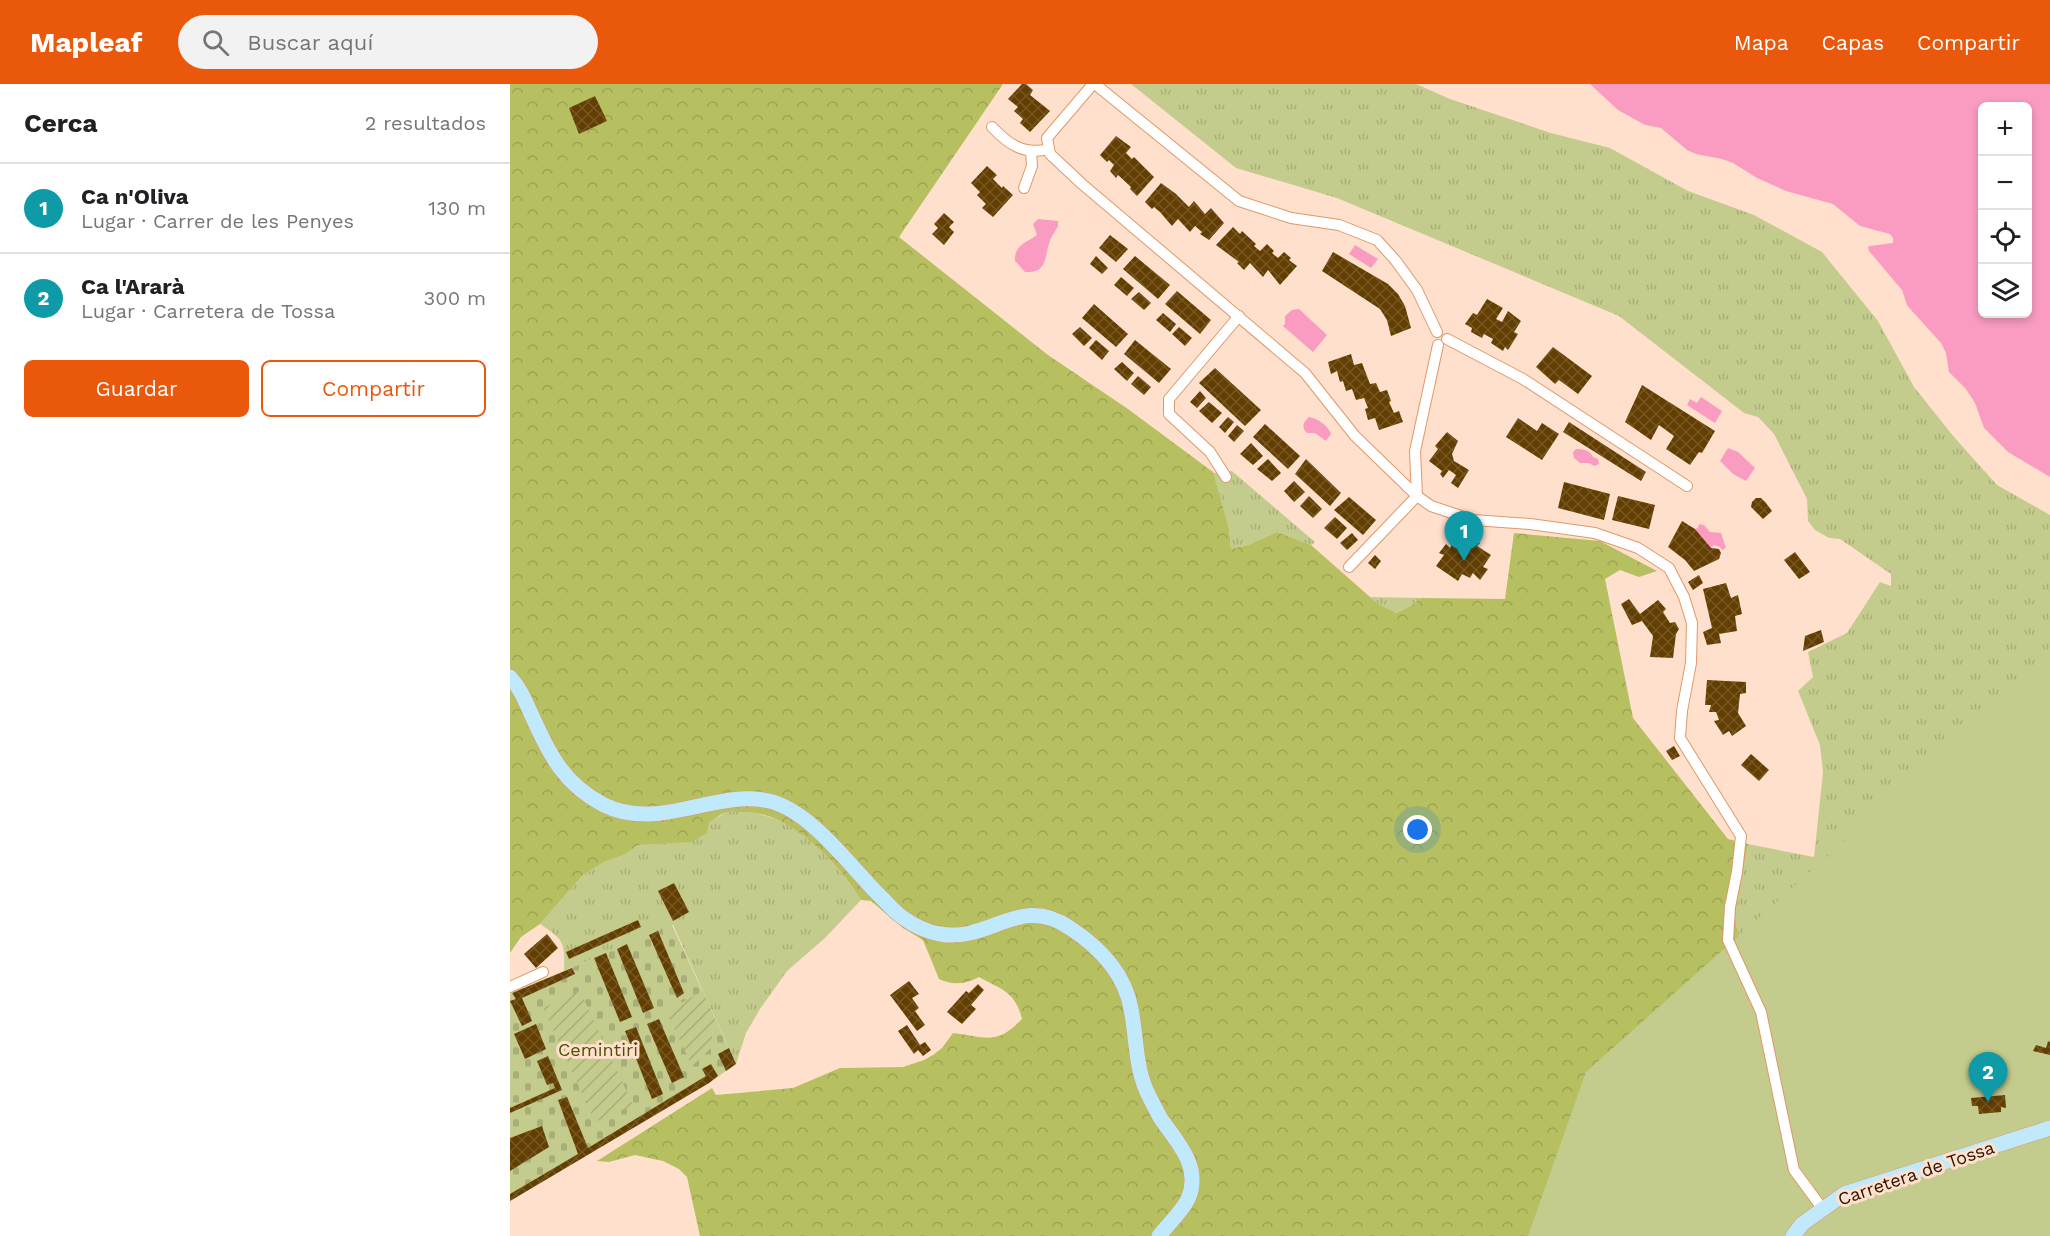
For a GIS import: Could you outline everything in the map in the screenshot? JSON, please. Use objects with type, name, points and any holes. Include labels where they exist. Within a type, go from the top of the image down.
[{"type":"main road","points":[[510,677],[519,686],[548,752],[564,775],[580,790],[606,806],[626,813],[652,814],[751,798],[772,802],[791,810],[816,829],[900,916],[922,928],[942,934],[959,934],[1034,914],[1058,919],[1081,935],[1108,960],[1122,980],[1132,1010],[1137,1061],[1143,1084],[1161,1118],[1185,1152],[1191,1169],[1192,1186],[1189,1197],[1159,1236]]},
{"type":"main road","name":"Carretera de Tossa","points":[[1793,1236],[1802,1224],[1844,1194],[2050,1128]]},
{"type":"street","points":[[1687,486],[1523,380],[1443,342],[1434,340],[1437,332],[1417,290],[1377,240],[1339,225],[1291,218],[1239,201],[1094,84],[1047,138],[1050,154],[1144,238],[1305,373],[1355,436],[1417,496],[1431,506],[1473,520],[1595,532],[1638,548],[1669,568],[1684,597],[1692,623],[1691,663],[1682,711],[1680,738],[1741,836],[1730,907],[1728,940],[1761,1012],[1794,1170],[1822,1208]]},
{"type":"street","points":[[992,127],[1005,141],[1021,150],[1038,152],[1049,149]]},
{"type":"street","points":[[1024,188],[1032,165],[1031,151]]},
{"type":"street","points":[[1226,477],[1210,452],[1169,414],[1169,399],[1239,316]]},
{"type":"street","points":[[1349,567],[1417,496],[1415,451],[1443,342]]},
{"type":"street","points":[[510,987],[543,972]]},
{"type":"green space","points":[[510,84],[1003,84],[899,237],[1048,355],[1128,409],[1213,472],[1229,528],[1231,549],[1248,545],[1277,532],[1311,545],[1378,604],[1397,613],[1421,598],[1505,599],[1514,533],[1600,541],[1657,571],[1639,577],[1620,570],[1605,579],[1633,718],[1728,839],[1748,844],[1735,915],[1739,943],[2050,1236],[700,1236],[687,1177],[679,1169],[663,1161],[635,1155],[609,1162],[597,1161],[712,1088],[716,1095],[793,1088],[840,1068],[903,1067],[933,1055],[942,1048],[953,1033],[990,1038],[1005,1033],[1022,1019],[1016,1002],[1006,992],[979,977],[959,983],[939,979],[923,940],[903,928],[871,901],[861,900],[839,870],[811,842],[778,820],[761,814],[726,812],[709,823],[707,833],[691,842],[638,845],[624,855],[604,862],[583,875],[540,924],[521,937],[510,953]]},
{"type":"green space","points":[[1131,84],[1416,84],[1450,99],[1551,133],[1610,148],[1688,191],[1754,215],[1822,252],[1878,321],[1914,387],[1954,437],[1997,485],[2050,515],[2050,1119],[1739,943],[1735,915],[1748,844],[1814,857],[1823,772],[1820,745],[1798,691],[1813,677],[1808,652],[1847,633],[1880,582],[1891,586],[1891,574],[1840,539],[1829,538],[1815,530],[1808,521],[1807,499],[1774,434],[1758,417],[1744,413],[1619,316],[1337,198],[1236,168]]},
{"type":"green space","points":[[1232,471],[1315,542],[1311,545],[1277,532],[1248,545],[1231,549],[1229,528],[1213,473]]},
{"type":"green space","points":[[1370,597],[1421,598],[1397,613],[1378,604]]},
{"type":"green space","points":[[2050,658],[2050,1236],[1528,1236],[1586,1072]]},
{"type":"green space","points":[[747,811],[781,821],[799,831],[833,863],[861,900],[825,938],[787,971],[746,1033],[736,1064],[673,925],[564,971],[564,954],[561,943],[554,934],[540,924],[583,875],[604,862],[624,855],[638,845],[661,843],[709,823],[726,812]]},
{"type":"green space","name":"Cemintiri","points":[[672,925],[736,1064],[709,1083],[510,1201],[510,994]]},
{"type":"green space","points":[[580,991],[633,1105],[595,1122],[543,1008]]},
{"type":"green space","points":[[703,991],[719,1028],[711,1033],[714,1045],[692,1066],[666,1011]]},
{"type":"shaded area","points":[[1590,84],[2050,84],[2050,477],[2008,452],[1984,428],[1975,403],[1966,389],[1949,372],[1946,353],[1941,343],[1907,305],[1902,290],[1869,251],[1870,246],[1893,243],[1890,234],[1860,226],[1833,204],[1786,191],[1757,178],[1733,163],[1687,150],[1661,128],[1645,125],[1618,110]]},
{"type":"shaded area","points":[[1038,219],[1058,221],[1058,226],[1051,238],[1042,266],[1033,272],[1025,272],[1015,261],[1016,251],[1037,235],[1033,224]]},
{"type":"shaded area","points":[[1355,245],[1378,259],[1371,268],[1349,254]]},
{"type":"shaded area","points":[[1299,309],[1327,335],[1313,352],[1283,326],[1285,316],[1292,310]]},
{"type":"shaded area","points":[[1701,397],[1722,411],[1715,423],[1687,405],[1690,399],[1697,403]]},
{"type":"shaded area","points":[[1309,417],[1328,428],[1331,434],[1326,441],[1315,433],[1305,431],[1305,421]]},
{"type":"shaded area","points":[[1728,448],[1738,452],[1755,468],[1746,481],[1733,474],[1720,461]]},
{"type":"shaded area","points":[[1576,449],[1588,451],[1598,459],[1599,464],[1594,466],[1589,463],[1580,463],[1574,458],[1573,452]]},
{"type":"shaded area","points":[[1699,524],[1704,525],[1710,532],[1721,533],[1726,548],[1722,550],[1714,545],[1711,548],[1695,529]]},
{"type":"building","points":[[1022,84],[1026,84],[1033,90],[1030,95],[1050,111],[1030,132],[1020,123],[1023,119],[1014,111],[1018,107],[1008,99]]},
{"type":"building","points":[[595,96],[607,121],[579,134],[569,108]]},
{"type":"building","points":[[1116,136],[1131,147],[1126,153],[1132,159],[1134,157],[1154,177],[1137,196],[1130,189],[1131,187],[1118,175],[1116,178],[1110,171],[1114,165],[1100,155]]},
{"type":"building","points":[[987,166],[997,175],[993,179],[1013,195],[993,217],[982,208],[986,204],[977,195],[980,192],[971,183]]},
{"type":"building","points":[[1161,183],[1189,207],[1194,201],[1205,214],[1211,208],[1224,223],[1209,240],[1200,234],[1202,232],[1195,226],[1190,232],[1178,219],[1172,226],[1160,212],[1154,207],[1152,209],[1145,202]]},
{"type":"building","points":[[944,213],[954,222],[949,227],[954,232],[944,245],[932,234],[938,228],[934,224]]},
{"type":"building","points":[[1233,227],[1240,234],[1242,231],[1260,251],[1267,244],[1278,258],[1284,252],[1297,266],[1280,285],[1268,270],[1263,277],[1250,263],[1244,270],[1237,263],[1239,262],[1216,245]]},
{"type":"building","points":[[1110,235],[1128,249],[1116,262],[1099,248]]},
{"type":"building","points":[[1333,252],[1388,284],[1405,306],[1411,328],[1391,336],[1387,320],[1380,309],[1322,271]]},
{"type":"building","points":[[1096,256],[1108,268],[1102,274],[1090,264]]},
{"type":"building","points":[[1135,256],[1170,285],[1158,299],[1123,269]]},
{"type":"building","points":[[1121,277],[1134,288],[1127,296],[1114,285]]},
{"type":"building","points":[[1177,291],[1211,320],[1200,334],[1165,304]]},
{"type":"building","points":[[1139,292],[1151,303],[1144,310],[1131,299]]},
{"type":"building","points":[[1487,299],[1503,308],[1496,319],[1502,322],[1508,311],[1521,321],[1514,332],[1518,334],[1508,350],[1505,347],[1503,351],[1491,343],[1493,339],[1484,334],[1482,338],[1471,332],[1472,328],[1465,324],[1473,313],[1477,315]]},
{"type":"building","points":[[1094,304],[1128,334],[1116,347],[1082,318]]},
{"type":"building","points":[[1163,313],[1176,324],[1170,332],[1156,320]]},
{"type":"building","points":[[1080,327],[1092,338],[1084,346],[1072,334]]},
{"type":"building","points":[[1179,327],[1192,338],[1185,346],[1172,334]]},
{"type":"building","points":[[1096,340],[1109,351],[1102,360],[1089,348]]},
{"type":"building","points":[[1135,340],[1171,369],[1159,383],[1124,354]]},
{"type":"building","points":[[1553,347],[1592,376],[1578,394],[1559,380],[1555,384],[1536,367]]},
{"type":"building","points":[[1351,354],[1354,365],[1362,363],[1370,384],[1376,383],[1380,392],[1387,390],[1394,413],[1399,411],[1403,422],[1379,430],[1375,418],[1368,420],[1365,409],[1368,408],[1364,398],[1356,400],[1352,389],[1346,391],[1343,381],[1340,382],[1337,371],[1331,374],[1328,362]]},
{"type":"building","points":[[1122,362],[1134,373],[1127,381],[1114,369]]},
{"type":"building","points":[[1215,368],[1261,410],[1245,426],[1199,383]]},
{"type":"building","points":[[1138,376],[1151,387],[1144,395],[1131,384]]},
{"type":"building","points":[[1642,385],[1715,431],[1702,453],[1699,452],[1690,465],[1666,449],[1674,436],[1659,425],[1651,440],[1625,422]]},
{"type":"building","points":[[1200,391],[1206,398],[1197,408],[1190,402]]},
{"type":"building","points":[[1209,402],[1222,413],[1212,423],[1199,411]]},
{"type":"building","points":[[1228,417],[1234,422],[1225,433],[1219,427]]},
{"type":"building","points":[[1518,418],[1537,431],[1542,423],[1559,434],[1542,460],[1506,437]]},
{"type":"building","points":[[1569,422],[1646,472],[1641,481],[1563,432]]},
{"type":"building","points":[[1265,424],[1300,456],[1288,469],[1253,437]]},
{"type":"building","points":[[1237,425],[1244,431],[1234,442],[1228,436]]},
{"type":"building","points":[[1447,432],[1458,441],[1452,454],[1454,461],[1469,470],[1458,488],[1451,483],[1456,475],[1449,470],[1443,478],[1440,474],[1442,471],[1429,461],[1438,449],[1435,446]]},
{"type":"building","points":[[1251,443],[1263,456],[1253,465],[1240,454]]},
{"type":"building","points":[[1268,459],[1281,473],[1272,481],[1257,469]]},
{"type":"building","points":[[1306,459],[1341,493],[1330,506],[1295,474]]},
{"type":"building","points":[[1294,481],[1305,492],[1294,502],[1284,491]]},
{"type":"building","points":[[1564,482],[1610,494],[1604,520],[1558,508]]},
{"type":"building","points":[[1309,496],[1322,509],[1313,518],[1300,506]]},
{"type":"building","points":[[1618,496],[1655,505],[1649,529],[1612,520]]},
{"type":"building","points":[[1349,497],[1376,520],[1363,535],[1334,510]]},
{"type":"building","points":[[1756,498],[1761,498],[1772,511],[1763,519],[1751,507]]},
{"type":"building","points":[[1335,517],[1347,528],[1337,539],[1324,528]]},
{"type":"building","points":[[1682,521],[1695,529],[1711,548],[1719,549],[1721,553],[1719,559],[1694,571],[1685,560],[1668,547]]},
{"type":"building","points":[[1352,533],[1358,540],[1347,550],[1340,543]]},
{"type":"building","points":[[1472,538],[1480,543],[1477,546],[1491,555],[1483,567],[1488,569],[1480,580],[1473,573],[1470,578],[1462,574],[1458,581],[1436,566],[1444,555],[1439,553],[1446,544],[1450,548],[1452,544],[1461,552]]},
{"type":"building","points":[[1795,552],[1810,572],[1799,579],[1784,560]]},
{"type":"building","points":[[1375,555],[1381,561],[1375,569],[1368,563]]},
{"type":"building","points":[[1699,575],[1703,583],[1693,590],[1688,582]]},
{"type":"building","points":[[1726,583],[1731,598],[1738,595],[1742,614],[1735,616],[1737,631],[1719,634],[1721,643],[1707,645],[1703,632],[1712,628],[1703,589]]},
{"type":"building","points":[[1629,599],[1640,614],[1658,600],[1666,609],[1663,612],[1670,623],[1675,622],[1679,629],[1676,634],[1673,658],[1650,657],[1653,636],[1642,621],[1632,625],[1621,604]]},
{"type":"building","points":[[1821,630],[1824,642],[1803,651],[1805,636]]},
{"type":"building","points":[[1707,680],[1746,682],[1746,693],[1740,694],[1738,713],[1746,726],[1732,736],[1729,731],[1723,735],[1714,721],[1719,720],[1716,712],[1709,712],[1711,705],[1705,705]]},
{"type":"building","points":[[1674,746],[1680,756],[1672,760],[1666,751]]},
{"type":"building","points":[[1751,754],[1769,770],[1759,781],[1741,765]]},
{"type":"building","points":[[674,883],[689,912],[673,921],[658,891]]},
{"type":"building","points":[[638,920],[641,927],[569,959],[566,952]]},
{"type":"building","points":[[658,931],[684,993],[677,998],[649,935]]},
{"type":"building","points":[[547,934],[558,948],[536,968],[524,954]]},
{"type":"building","points":[[627,944],[654,1008],[643,1013],[617,949]]},
{"type":"building","points":[[606,953],[632,1017],[620,1022],[594,958]]},
{"type":"building","points":[[572,968],[575,974],[522,998],[532,1021],[522,1026],[510,1001],[516,999],[512,993]]},
{"type":"building","points":[[909,981],[919,994],[912,998],[919,1008],[915,1011],[925,1025],[917,1031],[890,995]]},
{"type":"building","points":[[978,984],[984,990],[971,1005],[976,1009],[962,1024],[947,1012],[966,991],[969,993]]},
{"type":"building","points":[[659,1019],[684,1077],[672,1083],[647,1024]]},
{"type":"building","points":[[536,1024],[546,1049],[525,1059],[514,1034]]},
{"type":"building","points":[[907,1025],[920,1045],[925,1042],[931,1050],[923,1056],[918,1050],[914,1054],[898,1031]]},
{"type":"building","points":[[636,1027],[663,1094],[652,1099],[625,1031]]},
{"type":"building","points":[[2048,1041],[2050,1042],[2050,1055],[2033,1051],[2036,1045],[2046,1048]]},
{"type":"building","points":[[729,1048],[736,1064],[726,1071],[718,1054]]},
{"type":"building","points":[[548,1056],[562,1090],[510,1113],[510,1108],[555,1088],[553,1083],[547,1085],[537,1061]]},
{"type":"building","points":[[711,1064],[718,1076],[709,1083],[510,1201],[510,1194],[578,1154],[558,1100],[567,1097],[588,1148],[706,1076],[702,1069]]},
{"type":"building","points":[[2005,1095],[2006,1108],[2001,1107],[2001,1112],[1979,1114],[1978,1106],[1972,1106],[1971,1098]]},
{"type":"building","points":[[542,1126],[549,1147],[510,1171],[510,1138]]},
{"type":"place","name":"Ca n'Oliva","points":[[1464,561]]},
{"type":"place","name":"Ca l'Ararà","points":[[1988,1102]]}]
